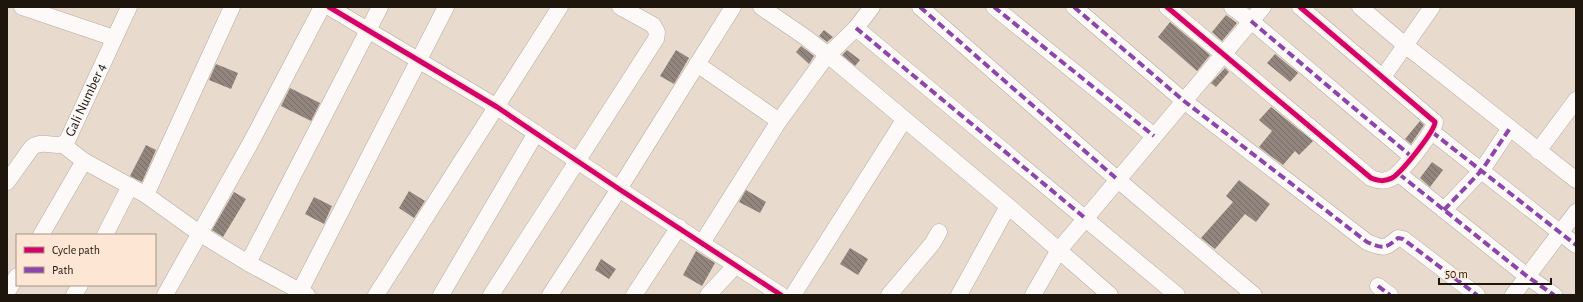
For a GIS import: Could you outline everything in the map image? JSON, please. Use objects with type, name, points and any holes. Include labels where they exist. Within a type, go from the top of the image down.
[{"type":"street","points":[[22,7],[64,14],[114,38]]},
{"type":"street","name":"Gali Number 4","points":[[7,182],[32,147],[37,143],[62,144],[67,141],[128,7]]},
{"type":"street","points":[[146,195],[232,7]]},
{"type":"street","points":[[166,294],[229,179],[250,144],[322,7]]},
{"type":"street","points":[[329,7],[497,107],[620,190],[679,227],[781,295]]},
{"type":"street","points":[[248,263],[380,7]]},
{"type":"street","points":[[62,144],[84,161],[146,195],[199,233],[248,263],[303,293],[418,60],[446,7]]},
{"type":"street","points":[[376,295],[560,7]]},
{"type":"street","points":[[491,295],[656,39],[657,32],[653,25],[620,7]]},
{"type":"street","points":[[550,295],[620,190],[733,7]]},
{"type":"street","points":[[761,7],[805,37],[828,55],[1008,206],[1110,295]]},
{"type":"street","points":[[702,242],[779,121],[828,55],[856,28],[872,7]]},
{"type":"street","points":[[920,7],[1118,180],[1254,295]]},
{"type":"street","points":[[994,7],[1154,136]]},
{"type":"street","points":[[1074,7],[1184,101],[1367,242],[1382,248],[1390,245],[1398,238],[1403,239],[1477,295]]},
{"type":"street","points":[[1167,7],[1371,178],[1380,182],[1399,174],[1432,132],[1436,124],[1433,118],[1300,7]]},
{"type":"street","points":[[1232,7],[1251,20],[1412,157]]},
{"type":"street","points":[[1037,294],[1059,250],[1263,7]]},
{"type":"street","points":[[1360,7],[1405,45],[1576,180]]},
{"type":"street","points":[[1383,76],[1432,7]]},
{"type":"street","points":[[856,28],[1177,295]]},
{"type":"street","points":[[697,64],[779,121]]},
{"type":"street","points":[[1538,151],[1576,100]]},
{"type":"street","points":[[793,295],[904,120]]},
{"type":"street","points":[[1444,210],[1482,170],[1510,128]]},
{"type":"street","points":[[1432,132],[1576,245]]},
{"type":"street","points":[[441,295],[536,133]]},
{"type":"street","points":[[42,234],[84,161]]},
{"type":"street","points":[[1399,174],[1528,277],[1554,295]]},
{"type":"street","points":[[106,234],[130,186]]},
{"type":"street","points":[[959,295],[1008,206]]},
{"type":"street","points":[[1513,295],[1576,212]]},
{"type":"street","points":[[634,295],[679,227]]},
{"type":"street","points":[[889,295],[932,244],[939,232]]},
{"type":"street","points":[[708,295],[736,265]]},
{"type":"street","points":[[7,267],[16,272]]},
{"type":"street","points":[[7,292],[16,278]]},
{"type":"street","points":[[74,295],[79,286]]},
{"type":"building","points":[[1226,15],[1237,23],[1222,41],[1212,32]]},
{"type":"building","points":[[1170,22],[1210,55],[1197,71],[1158,37]]},
{"type":"building","points":[[824,30],[833,37],[827,42],[819,36]]},
{"type":"building","points":[[801,46],[814,56],[809,64],[796,52]]},
{"type":"building","points":[[676,50],[689,58],[674,84],[660,76]]},
{"type":"building","points":[[847,50],[860,60],[855,66],[842,55]]},
{"type":"building","points":[[1275,54],[1298,73],[1290,82],[1267,63]]},
{"type":"building","points":[[216,64],[238,73],[231,89],[209,80]]},
{"type":"building","points":[[1225,68],[1229,72],[1216,87],[1211,83]]},
{"type":"building","points":[[290,88],[320,103],[311,121],[281,106]]},
{"type":"building","points":[[1271,107],[1313,141],[1299,155],[1295,151],[1283,165],[1259,147],[1272,131],[1259,120]]},
{"type":"building","points":[[1420,121],[1424,125],[1411,144],[1405,139]]},
{"type":"building","points":[[146,145],[156,150],[142,182],[130,176]]},
{"type":"building","points":[[1432,162],[1443,170],[1430,187],[1420,178]]},
{"type":"building","points":[[1239,180],[1270,204],[1256,222],[1245,214],[1215,249],[1201,238],[1233,202],[1226,196]]},
{"type":"building","points":[[746,190],[766,202],[760,213],[739,202]]},
{"type":"building","points":[[409,191],[425,201],[414,218],[399,208]]},
{"type":"building","points":[[234,192],[246,199],[223,237],[212,230]]},
{"type":"building","points":[[314,197],[332,206],[324,224],[305,214]]},
{"type":"building","points":[[850,248],[868,259],[858,275],[840,264]]},
{"type":"building","points":[[696,251],[715,263],[702,286],[683,275]]},
{"type":"building","points":[[601,259],[616,269],[609,279],[595,270]]},
{"type":"marked path","points":[[920,7],[1118,180]]},
{"type":"marked path","points":[[994,7],[1154,136]]},
{"type":"marked path","points":[[1074,7],[1184,101],[1367,242],[1384,247],[1398,238],[1403,239],[1477,295]]},
{"type":"marked path","points":[[1251,21],[1412,157]]},
{"type":"marked path","points":[[856,28],[1085,218]]},
{"type":"marked path","points":[[1444,210],[1482,170],[1510,128]]},
{"type":"marked path","points":[[1432,132],[1576,245]]},
{"type":"marked path","points":[[1399,174],[1528,277],[1554,295]]},
{"type":"marked path","points":[[1378,286],[1390,295]]},
{"type":"cycle path","points":[[329,7],[497,107],[781,295]]},
{"type":"cycle path","points":[[1167,7],[1371,178],[1382,181],[1392,178],[1417,152],[1430,134],[1435,122],[1300,7]]}]
